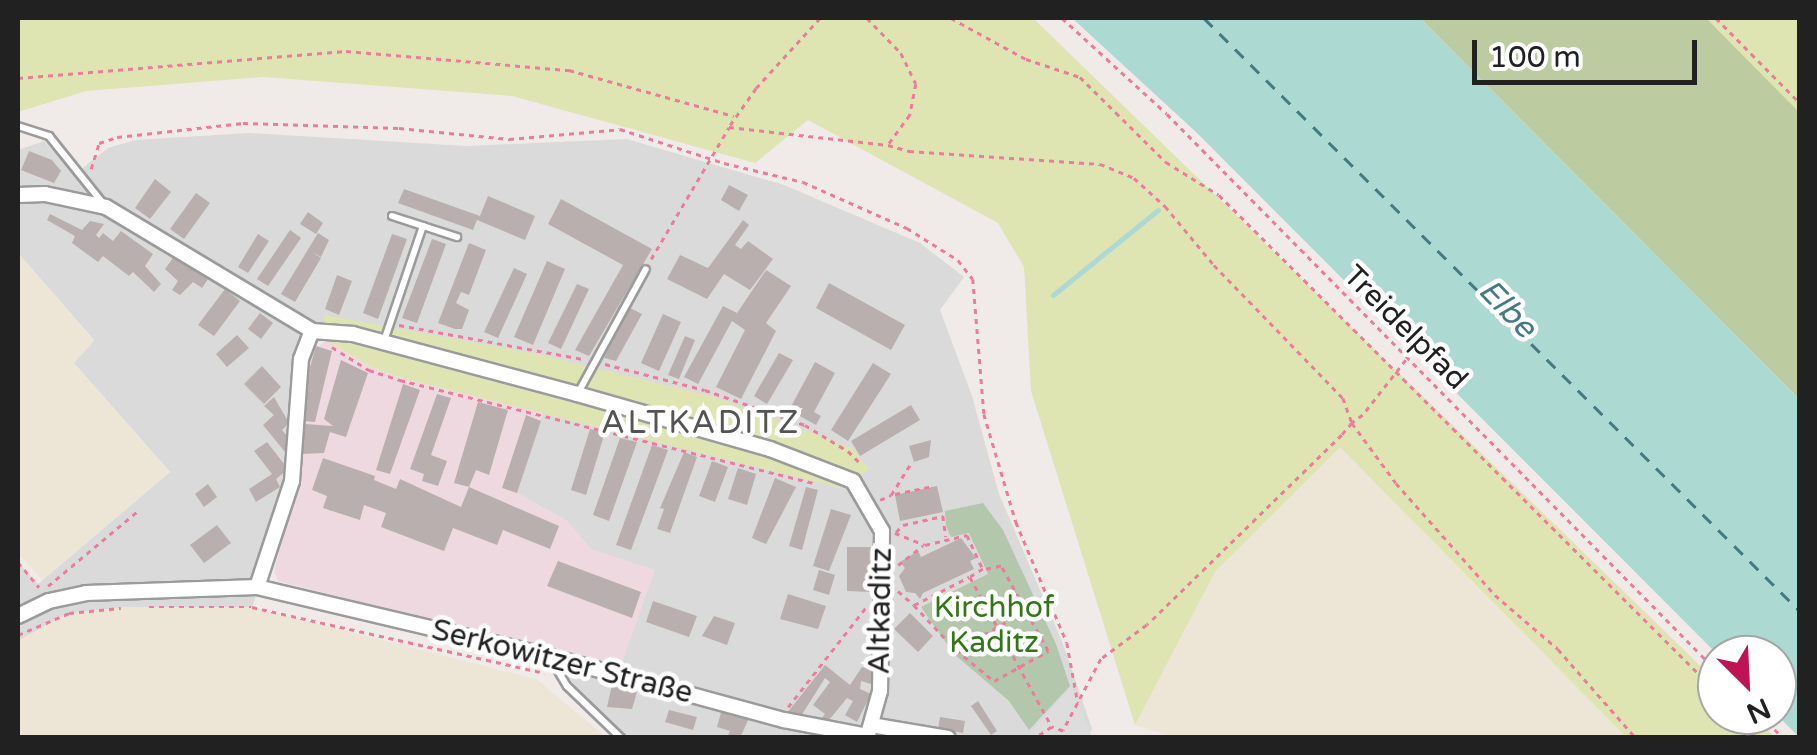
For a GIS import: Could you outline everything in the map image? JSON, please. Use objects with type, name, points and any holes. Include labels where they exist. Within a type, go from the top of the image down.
[{"type":"street","points":[[18,195],[44,194],[106,207],[315,331],[301,359],[292,481],[257,587]]},
{"type":"street","name":"Altkaditz","points":[[315,331],[383,342],[577,394],[824,466],[854,480],[888,532],[880,691],[869,733]]},
{"type":"street","name":"Serkowitzer Straße","points":[[18,616],[50,600],[86,593],[257,587],[548,656],[784,720],[869,733],[948,738]]},
{"type":"lane","points":[[18,126],[49,136],[106,207]]},
{"type":"lane","points":[[392,216],[457,237]]},
{"type":"lane","points":[[383,342],[424,226]]},
{"type":"lane","points":[[577,394],[646,269]]},
{"type":"lane","points":[[548,656],[561,676],[621,738]]},
{"type":"path","points":[[646,269],[734,116],[820,18]]},
{"type":"path","points":[[867,18],[901,54],[916,84],[910,115],[888,145]]},
{"type":"path","points":[[951,18],[1026,59],[1080,77],[1166,162],[1218,195],[1697,672]]},
{"type":"path","name":"Treidelpfad","points":[[1062,18],[1167,114],[1697,651]]},
{"type":"path","points":[[1716,18],[1800,103]]},
{"type":"path","points":[[18,78],[346,51],[569,70],[734,116]]},
{"type":"path","points":[[91,184],[92,157],[99,142],[143,132],[243,123],[399,128],[509,139],[620,129],[833,194],[908,228],[966,268],[976,290],[976,359],[984,414],[1016,522],[1068,643],[1078,703]]},
{"type":"path","points":[[729,127],[888,145],[910,151],[1100,164],[1134,178],[1165,206],[1214,265],[1342,398],[1352,422],[1396,483],[1495,595],[1558,648],[1636,738]]},
{"type":"path","points":[[388,324],[596,362],[705,390],[806,424],[848,450],[861,464]]},
{"type":"path","points":[[315,331],[349,360],[400,380],[824,486]]},
{"type":"path","points":[[1063,738],[1100,659],[1147,625],[1241,537],[1363,415],[1407,359]]},
{"type":"path","points":[[891,494],[910,464]]},
{"type":"path","points":[[870,505],[891,494],[932,486]]},
{"type":"path","points":[[18,562],[42,592],[139,510]]},
{"type":"path","points":[[888,532],[903,524],[943,516],[946,540]]},
{"type":"path","points":[[888,532],[925,545]]},
{"type":"path","points":[[896,576],[898,562],[925,545],[967,535],[982,569]]},
{"type":"path","points":[[895,589],[994,682],[1048,650],[1001,566],[982,569],[914,604]]},
{"type":"path","points":[[970,577],[1052,726],[1063,731]]},
{"type":"path","points":[[252,607],[257,587]]},
{"type":"path","points":[[784,720],[784,712],[869,603]]},
{"type":"path","points":[[18,635],[69,613],[129,606]]},
{"type":"path","points":[[147,607],[252,607],[561,676]]},
{"type":"path","points":[[956,650],[1028,611]]},
{"type":"path","points":[[1035,738],[1052,726]]},
{"type":"shaded area","points":[[249,133],[467,146],[627,139],[784,185],[920,243],[964,277],[940,310],[972,396],[999,494],[1063,644],[1092,729],[1087,738],[612,737],[567,675],[620,668],[591,549],[567,521],[517,493],[550,391],[312,331],[292,481],[252,607],[129,607],[69,613],[18,641],[18,562],[38,584],[170,472],[73,362],[94,340],[18,253],[18,150],[44,141],[75,174],[108,148],[135,140]]},
{"type":"shaded area","points":[[18,253],[94,341],[74,363],[170,472],[42,580],[18,553]]},
{"type":"shaded area","points":[[327,340],[369,366],[398,377],[543,413],[517,493],[567,521],[591,549],[655,570],[620,668],[278,581],[274,571],[300,476],[308,353]]},
{"type":"shaded area","points":[[1340,446],[1626,737],[1176,738],[1135,725],[1215,572]]},
{"type":"shaded area","points":[[129,607],[252,607],[536,679],[606,737],[18,737],[18,641],[69,613]]},
{"type":"shaded area","points":[[1071,687],[1092,737],[1027,737]]},
{"type":"green space","points":[[18,18],[1033,18],[1697,663],[1697,735],[1775,737],[1626,737],[1340,447],[1215,572],[1135,725],[1031,391],[1024,267],[998,223],[808,120],[755,163],[512,96],[263,77],[86,91],[18,112]]},
{"type":"green space","points":[[1420,18],[1706,18],[1799,112],[1799,399]]},
{"type":"green space","points":[[1706,18],[1799,18],[1799,112]]},
{"type":"green space","points":[[324,315],[537,354],[712,396],[852,448],[869,469],[844,489],[398,377],[369,366],[327,340]]},
{"type":"green space","name":"Kirchhof Kaditz","points":[[983,503],[1003,530],[1056,644],[1070,686],[1029,730],[1009,701],[954,654],[921,607],[988,574],[969,533],[951,537],[946,526],[945,511]]},
{"type":"water","name":"Elbe","points":[[1072,18],[1420,18],[1799,399],[1799,737],[1797,635],[1698,635],[1196,132]]},
{"type":"building","points":[[29,151],[52,160],[61,171],[54,183],[21,170]]},
{"type":"building","points":[[155,179],[171,192],[150,219],[135,208]]},
{"type":"building","points":[[729,185],[748,195],[739,211],[721,200]]},
{"type":"building","points":[[404,189],[480,216],[488,196],[535,216],[525,240],[477,220],[473,230],[398,203]]},
{"type":"building","points":[[196,193],[210,203],[184,239],[170,229]]},
{"type":"building","points":[[561,199],[652,249],[589,356],[575,350],[623,265],[548,224]]},
{"type":"building","points":[[308,212],[323,223],[316,234],[300,224]]},
{"type":"building","points":[[50,214],[82,230],[90,221],[104,224],[96,235],[99,238],[103,233],[113,241],[121,231],[153,254],[145,266],[161,284],[154,292],[133,272],[129,276],[103,256],[98,262],[72,243],[75,236],[47,220]]},
{"type":"building","points":[[743,220],[749,225],[735,245],[741,249],[748,241],[773,259],[750,290],[724,274],[707,299],[667,279],[680,255],[708,268]]},
{"type":"building","points":[[290,230],[301,238],[268,286],[257,279]]},
{"type":"building","points":[[318,233],[329,240],[321,257],[312,252],[321,258],[295,302],[281,294]]},
{"type":"building","points":[[258,234],[269,241],[248,273],[238,267]]},
{"type":"building","points":[[392,234],[407,239],[378,319],[363,313]]},
{"type":"building","points":[[432,239],[446,244],[417,323],[402,318]]},
{"type":"building","points":[[469,243],[486,250],[469,295],[461,292],[456,303],[469,310],[462,329],[455,329],[438,323]]},
{"type":"building","points":[[175,255],[210,276],[202,288],[193,282],[180,295],[172,290],[178,281],[165,269]]},
{"type":"building","points":[[547,261],[565,269],[533,345],[514,337]]},
{"type":"building","points":[[514,268],[527,274],[498,338],[484,332]]},
{"type":"building","points":[[766,270],[791,286],[766,323],[776,331],[741,399],[716,387],[745,330],[732,321],[698,384],[684,377],[723,306],[737,313]]},
{"type":"building","points":[[337,275],[352,281],[339,315],[325,309]]},
{"type":"building","points":[[829,283],[905,325],[891,350],[816,308]]},
{"type":"building","points":[[577,284],[589,289],[561,349],[548,343]]},
{"type":"building","points":[[225,289],[240,301],[214,336],[198,325]]},
{"type":"building","points":[[628,307],[642,314],[616,361],[604,358]]},
{"type":"building","points":[[260,313],[273,323],[261,339],[248,329]]},
{"type":"building","points":[[663,314],[681,322],[659,371],[641,363]]},
{"type":"building","points":[[237,335],[249,348],[227,367],[216,354]]},
{"type":"building","points":[[685,336],[695,340],[679,379],[668,375]]},
{"type":"building","points":[[316,346],[332,351],[315,422],[305,421],[306,381]]},
{"type":"building","points":[[779,353],[793,360],[767,404],[754,396]]},
{"type":"building","points":[[341,360],[368,373],[346,437],[330,432],[324,453],[302,454],[305,424],[333,426],[324,419]]},
{"type":"building","points":[[815,362],[835,373],[814,412],[821,416],[816,425],[789,410]]},
{"type":"building","points":[[873,363],[891,374],[848,441],[831,430]]},
{"type":"building","points":[[262,366],[281,387],[264,404],[244,384]]},
{"type":"building","points":[[403,384],[420,390],[390,474],[376,470]]},
{"type":"building","points":[[437,394],[451,398],[431,455],[447,461],[438,486],[422,481],[424,474],[410,469]]},
{"type":"building","points":[[274,397],[289,423],[282,430],[292,442],[289,457],[263,425],[274,415],[264,406]]},
{"type":"building","points":[[478,402],[508,410],[489,475],[476,470],[469,487],[454,483]]},
{"type":"building","points":[[911,405],[920,420],[860,456],[851,441]]},
{"type":"building","points":[[526,415],[541,421],[517,493],[502,488]]},
{"type":"building","points":[[590,429],[605,432],[586,495],[571,490]]},
{"type":"building","points":[[620,438],[637,442],[609,521],[593,515]]},
{"type":"building","points":[[931,440],[929,457],[914,462],[909,446]]},
{"type":"building","points":[[267,442],[288,469],[276,479],[280,487],[256,502],[249,489],[272,474],[254,451]]},
{"type":"building","points":[[652,445],[668,450],[631,550],[616,545]]},
{"type":"building","points":[[684,452],[697,457],[670,533],[657,529],[664,509],[660,508]]},
{"type":"building","points":[[323,458],[375,476],[374,480],[396,489],[400,479],[461,507],[469,487],[559,526],[550,549],[503,530],[497,545],[453,528],[444,551],[381,527],[386,513],[364,505],[360,520],[323,508],[327,496],[312,490]]},
{"type":"building","points":[[712,461],[728,467],[715,502],[699,496]]},
{"type":"building","points":[[738,468],[756,474],[747,505],[728,499]]},
{"type":"building","points":[[775,478],[796,487],[766,544],[752,538]]},
{"type":"building","points":[[208,484],[217,497],[204,507],[195,494]]},
{"type":"building","points":[[937,486],[943,512],[900,521],[895,495]]},
{"type":"building","points":[[806,487],[818,490],[802,550],[789,546]]},
{"type":"building","points":[[831,509],[851,515],[829,571],[813,566]]},
{"type":"building","points":[[217,525],[231,543],[204,563],[190,545]]},
{"type":"building","points":[[961,538],[976,558],[970,561],[974,569],[923,593],[920,599],[915,593],[906,592],[899,576],[905,568],[900,562],[918,551],[921,557]]},
{"type":"building","points":[[847,547],[871,547],[871,592],[847,591]]},
{"type":"building","points":[[558,561],[641,592],[632,618],[547,586]]},
{"type":"building","points":[[819,570],[835,575],[829,595],[813,590]]},
{"type":"building","points":[[788,594],[826,606],[818,629],[780,619]]},
{"type":"building","points":[[653,601],[697,616],[689,637],[646,622]]},
{"type":"building","points":[[910,613],[933,636],[918,652],[894,629]]},
{"type":"building","points":[[714,616],[735,623],[727,645],[702,636]]},
{"type":"building","points":[[825,665],[850,685],[862,667],[873,670],[871,684],[861,681],[860,689],[871,694],[857,722],[845,715],[853,701],[847,698],[829,720],[821,719],[825,714],[813,705],[830,682],[825,678],[801,716],[787,713]]},
{"type":"building","points":[[612,685],[637,692],[632,709],[607,707]]},
{"type":"building","points":[[978,701],[997,731],[991,735],[971,706]]},
{"type":"building","points":[[722,709],[750,716],[740,738],[727,738],[730,731],[717,727]]},
{"type":"building","points":[[669,710],[697,717],[693,730],[665,722]]},
{"type":"building","points":[[940,717],[965,721],[963,733],[938,729]]},
{"type":"waterway","points":[[1053,295],[1158,210]]},
{"type":"ferry route","points":[[1204,18],[1800,611]]},
{"type":"district","name":"ALTKADITZ","points":[[701,423]]}]
